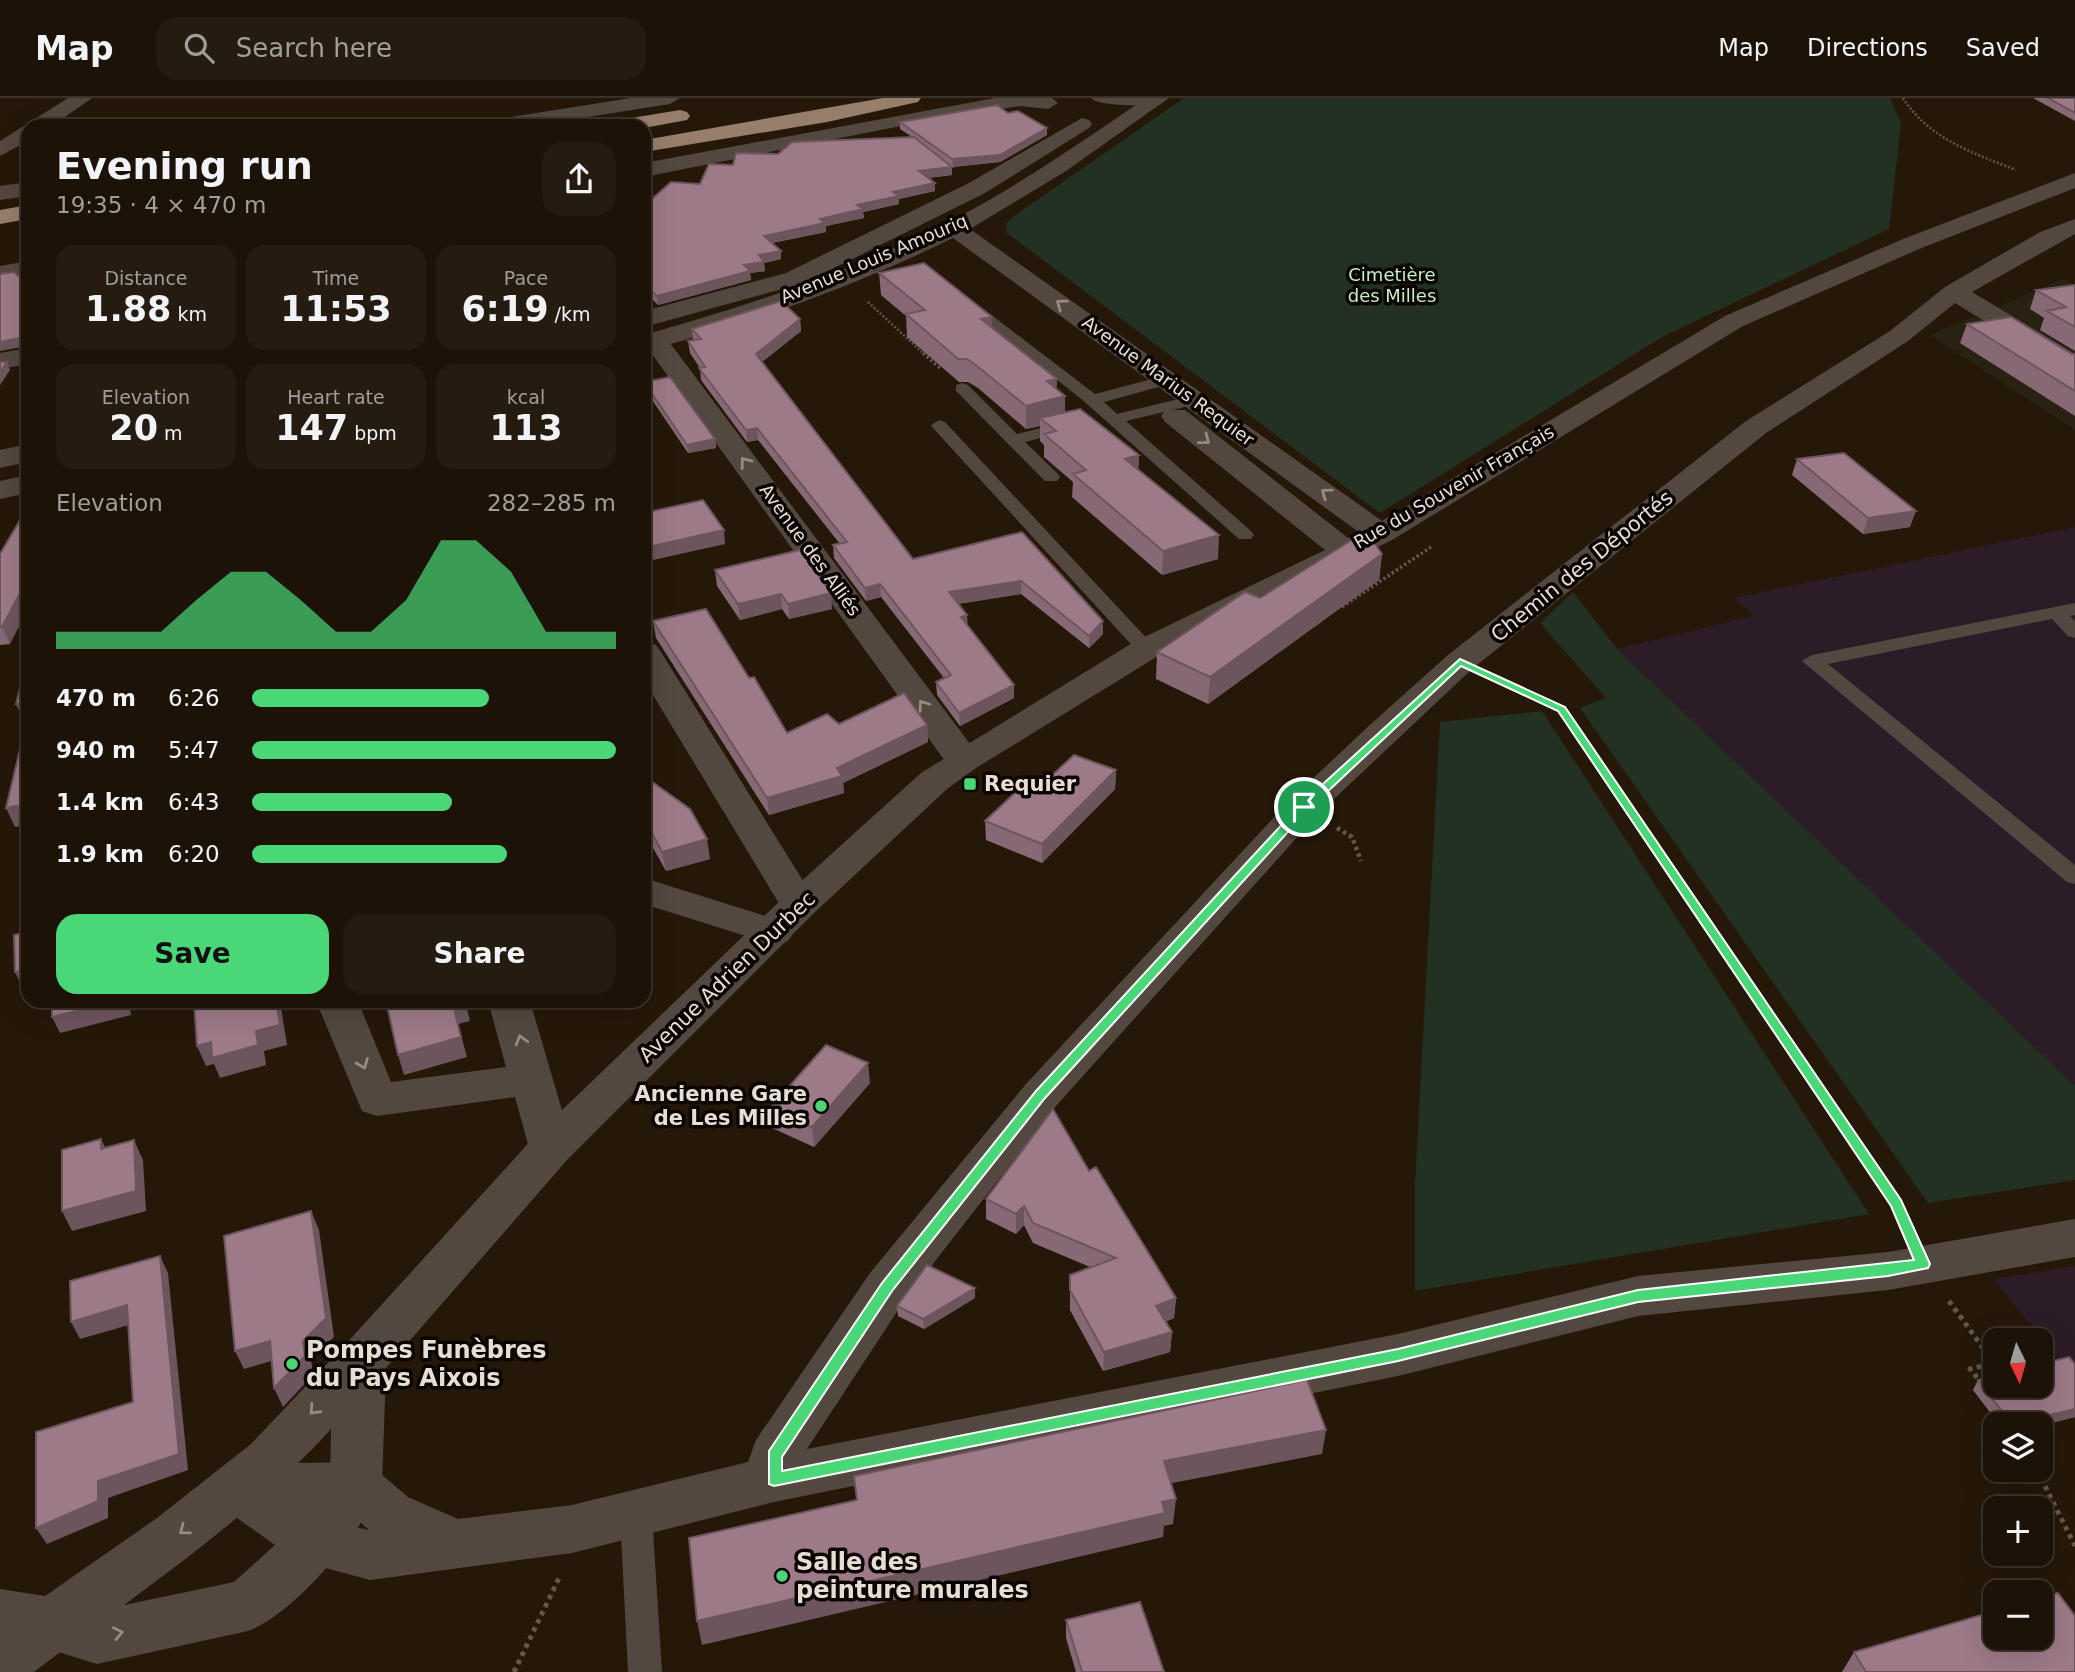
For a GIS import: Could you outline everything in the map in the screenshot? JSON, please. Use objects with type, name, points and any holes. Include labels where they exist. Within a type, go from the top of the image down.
[{"type":"highway","points":[[651,136],[858,98]]},
{"type":"highway","points":[[651,145],[827,116],[911,98]]},
{"type":"highway","points":[[651,120],[700,112]]},
{"type":"highway","points":[[0,219],[21,215]]},
{"type":"highway","points":[[0,234],[21,231]]},
{"type":"street","points":[[49,119],[82,98]]},
{"type":"street","points":[[536,119],[670,98]]},
{"type":"street","points":[[1101,98],[1158,99]]},
{"type":"street","name":"Avenue Louis Amouriq","points":[[651,333],[801,292],[944,233],[1013,195],[1158,99]]},
{"type":"street","points":[[655,169],[911,118],[1020,100],[1058,100],[1082,124]]},
{"type":"street","points":[[651,333],[795,278],[977,188],[1082,124],[1116,127]]},
{"type":"street","points":[[0,150],[21,136]]},
{"type":"street","name":"Rue du Souvenir Français","points":[[963,760],[1146,649],[1381,534],[1734,321],[1911,244],[2065,183]]},
{"type":"street","points":[[0,193],[21,190]]},
{"type":"street","name":"Chemin des Déportés","points":[[774,1479],[774,1456],[887,1287],[1041,1095],[1304,807],[1460,662],[1756,426],[1899,336],[1954,292],[2048,237],[2075,226]]},
{"type":"street","name":"Avenue Marius Requier","points":[[944,233],[1167,380],[1381,534]]},
{"type":"street","name":"Avenue Marius Requier","points":[[944,233],[1344,550]]},
{"type":"street","points":[[0,273],[21,269]]},
{"type":"street","points":[[1954,292],[2075,365]]},
{"type":"street","name":"Avenue des Alliés","points":[[651,338],[963,760]]},
{"type":"street","points":[[0,361],[21,357]]},
{"type":"street","points":[[0,459],[21,454]]},
{"type":"street","points":[[0,490],[21,486]]},
{"type":"street","points":[[651,665],[786,918]]},
{"type":"street","name":"Avenue Adrien Durbec","points":[[0,1664],[26,1620],[238,1488],[269,1460],[362,1361],[551,1148],[786,918],[934,781],[963,760]]},
{"type":"street","points":[[651,892],[786,918]]},
{"type":"street","points":[[340,1008],[377,1100],[532,1079]]},
{"type":"street","points":[[511,1008],[551,1148]]},
{"type":"street","points":[[238,1488],[315,1543],[370,1555],[588,1525],[774,1479],[1398,1355],[1638,1296],[1888,1271],[2075,1238]]},
{"type":"street","points":[[26,1620],[97,1637],[248,1605],[315,1543],[356,1486],[357,1412],[362,1361]]},
{"type":"street","points":[[238,1488],[356,1486],[389,1514],[451,1542]]},
{"type":"lane","points":[[957,292],[1092,400],[1245,536]]},
{"type":"lane","points":[[1092,400],[1167,380]]},
{"type":"lane","points":[[962,388],[1051,477]]},
{"type":"lane","points":[[1013,440],[1195,400]]},
{"type":"lane","points":[[939,425],[1146,649]]},
{"type":"lane","points":[[2075,632],[2066,611],[1812,661],[2075,877]]},
{"type":"lane","points":[[636,1514],[645,1672]]},
{"type":"path","points":[[1903,98],[1913,117],[1944,140],[2065,183]]},
{"type":"path","points":[[876,294],[864,298],[962,388]]},
{"type":"path","points":[[1342,607],[1435,545]]},
{"type":"path","points":[[1460,662],[1562,709],[1897,1203],[1923,1264],[1983,1348]]},
{"type":"path","points":[[1983,1366],[1970,1370],[1983,1384]]},
{"type":"path","points":[[2043,1482],[2075,1546]]},
{"type":"path","points":[[514,1672],[540,1614],[588,1525]]},
{"type":"shaded area","points":[[2063,279],[2075,285],[2075,430],[1930,335]]},
{"type":"shaded area","points":[[2075,527],[2075,1086],[1617,649],[1753,616],[1734,598]]},
{"type":"shaded area","points":[[2075,1266],[2075,1379],[2053,1352],[2053,1328],[2033,1328],[1993,1279]]},
{"type":"green space","name":"Cimetière des Milles","points":[[1184,98],[1890,98],[1901,123],[1889,229],[1664,336],[1380,513],[1007,233],[1006,224],[1014,216]]},
{"type":"green space","points":[[1573,592],[1617,649],[2075,1086],[2075,1180],[1928,1203],[1580,708],[1606,698],[1540,623]]},
{"type":"green space","points":[[1542,711],[1869,1214],[1415,1291],[1415,1184],[1440,722]]},
{"type":"building","points":[[2048,98],[2075,98],[2075,113]]},
{"type":"building","points":[[997,105],[1008,113],[1018,111],[1047,128],[1000,155],[952,159],[900,122]]},
{"type":"building","points":[[914,137],[952,167],[919,171],[935,183],[893,192],[899,196],[857,205],[863,209],[820,219],[825,223],[764,236],[781,251],[759,255],[764,262],[744,265],[750,271],[657,296],[651,290],[651,200],[671,182],[700,184],[709,164],[733,165],[736,153],[778,154],[792,142]]},
{"type":"building","points":[[924,263],[992,317],[981,319],[1057,379],[1047,381],[1065,396],[1026,406],[967,359],[958,359],[906,314],[925,310],[879,273]]},
{"type":"building","points":[[14,272],[21,278],[21,338],[0,342],[0,274]]},
{"type":"building","points":[[2075,285],[2075,327],[2047,311],[2066,307],[2036,290]]},
{"type":"building","points":[[781,301],[800,319],[756,354],[913,559],[1022,532],[1103,621],[1089,636],[1021,581],[949,592],[967,615],[961,617],[1014,685],[959,713],[936,682],[951,675],[880,584],[865,588],[833,545],[847,542],[757,428],[746,430],[699,368],[705,367],[688,341],[701,339],[692,329]]},
{"type":"building","points":[[2011,317],[2075,354],[2075,391],[1967,324]]},
{"type":"building","points":[[0,362],[7,362],[0,372]]},
{"type":"building","points":[[670,377],[715,439],[687,445],[651,392],[651,381]]},
{"type":"building","points":[[1080,409],[1139,455],[1125,459],[1219,535],[1163,551],[1073,474],[1086,470],[1044,434],[1056,431],[1040,418]]},
{"type":"building","points":[[1844,453],[1916,511],[1868,518],[1797,459]]},
{"type":"building","points":[[703,500],[724,530],[651,546],[651,511]]},
{"type":"building","points":[[21,518],[21,591],[2,627],[0,627],[0,554]]},
{"type":"building","points":[[1366,531],[1382,554],[1210,677],[1157,652],[1245,592],[1260,598]]},
{"type":"building","points":[[800,550],[831,593],[788,604],[781,594],[738,604],[715,570]]},
{"type":"building","points":[[706,609],[749,678],[754,677],[787,733],[827,714],[839,724],[904,693],[927,725],[837,768],[842,776],[767,798],[653,621]]},
{"type":"building","points":[[21,685],[21,703],[16,704]]},
{"type":"building","points":[[21,745],[21,805],[6,808]]},
{"type":"building","points":[[1074,755],[1116,770],[1042,844],[985,821],[1021,787],[1034,792]]},
{"type":"building","points":[[651,781],[690,809],[707,839],[662,852],[651,831]]},
{"type":"building","points":[[21,934],[21,971],[15,972],[14,935]]},
{"type":"building","points":[[52,1008],[88,1008],[52,1017]]},
{"type":"building","points":[[194,1008],[277,1008],[280,1025],[256,1031],[258,1045],[212,1058],[211,1042],[197,1046]]},
{"type":"building","points":[[388,1008],[454,1008],[461,1037],[398,1055]]},
{"type":"building","points":[[826,1045],[868,1063],[812,1127],[769,1109]]},
{"type":"building","points":[[1053,1109],[1089,1171],[1096,1167],[1176,1298],[1156,1306],[1172,1332],[1104,1352],[1070,1290],[1070,1275],[1116,1258],[1033,1223],[1024,1206],[1016,1214],[986,1199]]},
{"type":"building","points":[[101,1139],[101,1149],[134,1140],[136,1191],[62,1211],[62,1150]]},
{"type":"building","points":[[311,1211],[326,1318],[303,1341],[305,1356],[274,1388],[270,1341],[235,1351],[224,1236]]},
{"type":"building","points":[[160,1256],[179,1454],[98,1481],[98,1501],[36,1528],[36,1432],[133,1402],[127,1305],[71,1322],[70,1281]]},
{"type":"building","points":[[927,1265],[975,1288],[923,1319],[897,1306]]},
{"type":"building","points":[[2069,1357],[2075,1364],[2075,1409],[2053,1414],[2053,1412],[2003,1412],[1992,1398],[2053,1398],[2053,1361]]},
{"type":"building","points":[[1307,1380],[1326,1430],[1164,1461],[1176,1499],[1162,1502],[1165,1513],[697,1621],[689,1538],[857,1500],[854,1476]]},
{"type":"building","points":[[2058,1593],[2075,1616],[2075,1672],[1866,1672],[1854,1652],[1983,1614],[1983,1650],[2053,1650],[2053,1594]]},
{"type":"building","points":[[1140,1602],[1164,1672],[1082,1672],[1066,1620]]},
{"type":"place","name":"Requier","points":[[970,784]]},
{"type":"place","name":"Ancienne Gare de Les Milles","points":[[821,1106]]},
{"type":"place","name":"Pompes Funèbres du Pays Aixois","points":[[292,1364]]},
{"type":"place","name":"Salle des peinture murales","points":[[782,1576]]},
{"type":"route","points":[[1460,662],[1562,709],[1897,1203],[1923,1264],[1888,1271],[1638,1296],[1398,1355],[774,1479],[774,1456],[887,1287],[1041,1095],[1304,807],[1460,662]]}]
